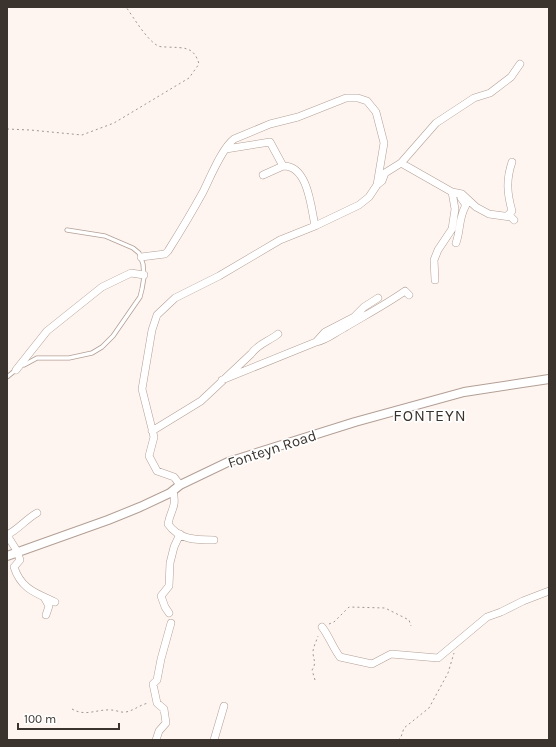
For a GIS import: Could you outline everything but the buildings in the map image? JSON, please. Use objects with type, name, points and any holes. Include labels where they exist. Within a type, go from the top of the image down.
[{"type":"street","points":[[180,485],[174,477],[157,471],[149,456],[154,437],[142,389],[152,330],[157,315],[175,298],[219,276],[280,240],[315,226],[359,205],[369,197],[377,185],[382,181],[385,174],[402,163],[436,123],[474,98],[490,92],[511,77],[520,64]]},
{"type":"street","points":[[141,257],[165,254],[168,252],[230,142],[248,132],[270,124],[298,118],[346,98],[358,98],[368,101],[376,112],[384,143],[377,185]]},
{"type":"street","points":[[226,149],[270,142],[283,166]]},
{"type":"street","points":[[507,216],[512,211],[508,180],[512,162]]},
{"type":"street","points":[[402,163],[462,198],[466,205],[459,224],[459,235],[456,243]]},
{"type":"street","points":[[263,175],[283,166],[288,166],[296,170],[306,184],[315,226]]},
{"type":"street","points":[[452,192],[462,194],[476,207],[489,214],[507,216],[514,220]]},
{"type":"street","points":[[435,280],[434,260],[438,250],[452,229],[455,209],[452,192]]},
{"type":"street","points":[[16,370],[47,331],[102,287],[131,273],[144,275]]},
{"type":"street","points":[[222,380],[316,342],[325,340],[365,317],[405,291],[410,295]]},
{"type":"street","points":[[316,342],[324,332],[354,318],[364,307],[378,298]]},
{"type":"street","points":[[152,431],[201,401],[251,354],[256,346],[272,339],[278,334]]},
{"type":"street","name":"Fonteyn Road","points":[[7,556],[17,551],[108,520],[140,507],[180,485],[228,462],[355,422],[464,392],[549,379]]},
{"type":"street","points":[[173,490],[175,506],[169,517],[168,524],[173,531],[195,540],[214,540]]},
{"type":"street","points":[[37,513],[28,518],[14,532],[7,535],[17,551],[20,560],[14,567],[17,577],[32,592],[55,602]]},
{"type":"street","points":[[169,613],[164,607],[161,596],[169,586],[170,563],[174,547],[180,534]]},
{"type":"street","points":[[322,627],[328,634],[334,650],[340,657],[372,664],[391,654],[438,658],[487,617],[549,591]]},
{"type":"street","points":[[44,597],[49,606],[46,615]]},
{"type":"street","points":[[156,740],[159,731],[166,723],[164,709],[157,703],[153,684],[157,680],[161,659],[171,624]]},
{"type":"street","points":[[214,740],[224,706]]},
{"type":"lane","points":[[7,377],[29,361],[37,358],[69,358],[83,356],[102,347],[113,336],[140,296],[144,275],[143,264],[139,253],[133,248],[105,236],[67,230]]},
{"type":"path","points":[[7,129],[82,135],[114,123],[188,78],[199,64],[197,57],[191,50],[159,46],[150,39],[126,7]]},
{"type":"path","points":[[315,680],[312,670],[315,666],[313,652],[322,627],[334,622],[349,607],[385,608],[409,620],[411,626]]},
{"type":"path","points":[[398,740],[401,737],[404,728],[429,708],[448,673],[458,641]]},
{"type":"path","points":[[72,708],[79,713],[95,713],[100,710],[124,712],[144,704],[157,703]]},
{"type":"district","name":"FONTEYN","points":[[430,415]]}]
